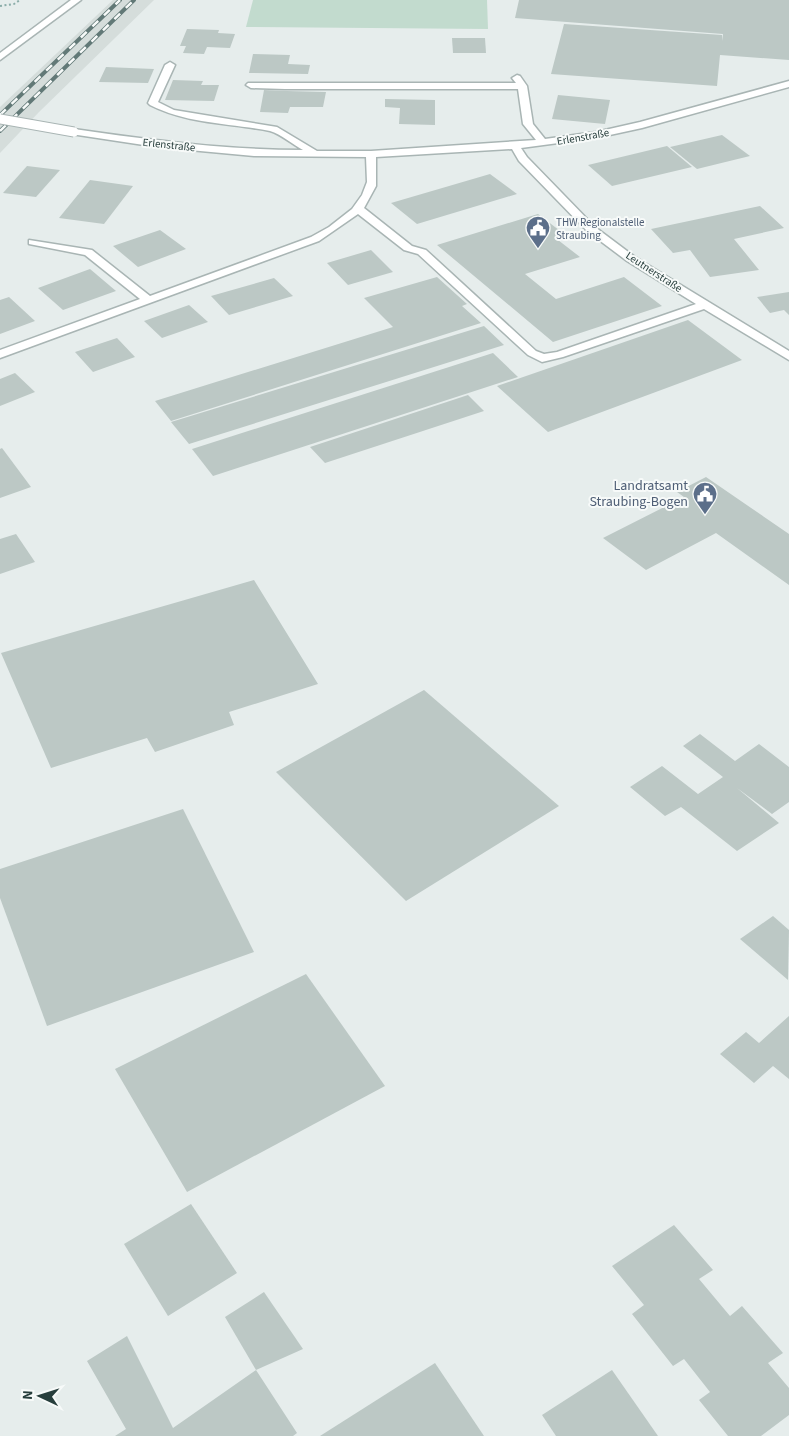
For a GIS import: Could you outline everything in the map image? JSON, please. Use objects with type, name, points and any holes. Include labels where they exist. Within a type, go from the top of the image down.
[{"type":"street","points":[[0,57],[77,0]]},
{"type":"street","points":[[170,65],[152,103],[170,112],[238,125],[274,128],[316,155]]},
{"type":"street","points":[[251,85],[339,88],[386,84],[519,82],[528,124],[543,143]]},
{"type":"street","name":"Erlenstraße","points":[[0,119],[74,132],[205,149],[316,155],[371,154],[543,143],[642,125],[789,84]]},
{"type":"street","name":"Leutnerstraße","points":[[514,146],[523,158],[591,229],[631,259],[789,356]]},
{"type":"street","points":[[0,354],[315,239],[345,223],[364,202],[372,184],[371,154]]},
{"type":"street","points":[[358,209],[408,248],[422,252],[532,353],[542,358],[559,355],[704,304]]},
{"type":"street","points":[[33,242],[88,252],[147,299]]},
{"type":"path","points":[[0,6],[14,4],[20,0]]},
{"type":"shaded area","points":[[113,0],[154,0],[39,112],[0,153],[0,107]]},
{"type":"green space","points":[[253,0],[487,0],[488,29],[246,27]]},
{"type":"building","points":[[519,0],[789,0],[789,60],[720,55],[717,86],[551,74],[564,24],[722,35],[722,41],[723,34],[515,18]]},
{"type":"building","points":[[187,29],[219,30],[218,33],[235,34],[230,48],[207,47],[204,54],[183,53],[186,46],[180,46]]},
{"type":"building","points":[[452,38],[485,38],[486,53],[453,53]]},
{"type":"building","points":[[253,54],[290,55],[288,64],[310,65],[308,74],[249,73]]},
{"type":"building","points":[[106,67],[154,69],[148,83],[99,82]]},
{"type":"building","points":[[173,80],[203,81],[201,85],[219,85],[214,101],[165,100]]},
{"type":"building","points":[[264,90],[326,92],[323,107],[290,107],[288,113],[260,112]]},
{"type":"building","points":[[558,95],[610,100],[605,124],[552,119]]},
{"type":"building","points":[[385,99],[435,100],[435,125],[399,124],[400,108],[385,107]]},
{"type":"building","points":[[722,135],[750,156],[697,169],[670,147]]},
{"type":"building","points":[[667,146],[692,167],[612,186],[588,165]]},
{"type":"building","points":[[27,166],[60,170],[36,197],[3,193]]},
{"type":"building","points":[[490,174],[517,194],[417,224],[391,203]]},
{"type":"building","points":[[90,180],[133,186],[104,224],[59,218]]},
{"type":"building","points":[[760,206],[784,228],[734,239],[759,270],[710,277],[690,250],[673,253],[651,229]]},
{"type":"building","points":[[538,214],[568,237],[558,240],[580,257],[525,274],[556,299],[624,277],[662,306],[553,342],[437,245]]},
{"type":"building","points":[[160,230],[186,249],[138,267],[113,246]]},
{"type":"building","points":[[371,250],[393,272],[348,285],[327,263]]},
{"type":"building","points":[[90,269],[116,291],[63,310],[38,288]]},
{"type":"building","points":[[437,277],[467,304],[462,306],[481,323],[171,421],[155,401],[393,327],[364,298]]},
{"type":"building","points":[[274,278],[293,296],[229,315],[211,296]]},
{"type":"building","points":[[789,292],[789,315],[784,310],[770,313],[757,297]]},
{"type":"building","points":[[9,297],[35,321],[0,334],[0,300]]},
{"type":"building","points":[[189,305],[208,322],[162,338],[144,321]]},
{"type":"building","points":[[688,320],[742,360],[548,432],[497,386]]},
{"type":"building","points":[[484,326],[504,345],[189,444],[171,422]]},
{"type":"building","points":[[117,338],[135,357],[93,372],[75,352]]},
{"type":"building","points":[[493,353],[518,377],[213,476],[192,449]]},
{"type":"building","points":[[15,373],[35,392],[0,406],[0,379]]},
{"type":"building","points":[[468,395],[484,411],[325,463],[310,447]]},
{"type":"building","points":[[2,448],[31,487],[0,498],[0,449]]},
{"type":"building","name":"Landratsamt Straubing-Bogen","points":[[706,477],[789,534],[789,585],[716,533],[646,570],[603,538],[684,497],[677,492]]},
{"type":"building","points":[[16,534],[35,562],[0,574],[0,539]]},
{"type":"building","points":[[254,580],[318,684],[229,712],[234,725],[155,752],[147,738],[51,768],[1,653]]},
{"type":"building","points":[[424,690],[559,806],[406,901],[276,772]]},
{"type":"building","points":[[700,734],[735,761],[759,744],[789,767],[789,802],[772,814],[737,788],[779,823],[737,851],[681,807],[665,816],[630,787],[662,766],[698,794],[723,777],[683,746]]},
{"type":"building","points":[[183,809],[254,952],[47,1026],[0,898],[0,869]]},
{"type":"building","points":[[773,916],[789,930],[788,980],[740,939]]},
{"type":"building","points":[[306,974],[385,1086],[187,1192],[115,1069]]},
{"type":"building","points":[[789,1016],[789,1079],[773,1066],[754,1083],[720,1054],[746,1032],[759,1043]]},
{"type":"building","points":[[191,1204],[237,1273],[168,1316],[124,1244]]},
{"type":"building","points":[[674,1225],[713,1270],[699,1279],[730,1316],[742,1306],[783,1353],[768,1363],[789,1388],[789,1415],[761,1436],[728,1436],[699,1400],[710,1392],[684,1359],[673,1366],[632,1314],[644,1305],[612,1266]]},
{"type":"building","points":[[264,1292],[303,1349],[256,1370],[225,1317]]},
{"type":"building","points":[[127,1336],[173,1428],[256,1370],[297,1433],[293,1436],[115,1436],[126,1429],[87,1361]]},
{"type":"building","points":[[435,1363],[484,1436],[320,1436]]},
{"type":"building","points":[[612,1370],[658,1436],[556,1436],[542,1415]]},
{"type":"railway","points":[[0,115],[120,0]]},
{"type":"railway","points":[[0,131],[134,0]]},
{"type":"place","name":"THW Regionalstelle Straubing","points":[[538,249]]},
{"type":"place","name":"Landratsamt Straubing-Bogen","points":[[705,515]]}]
